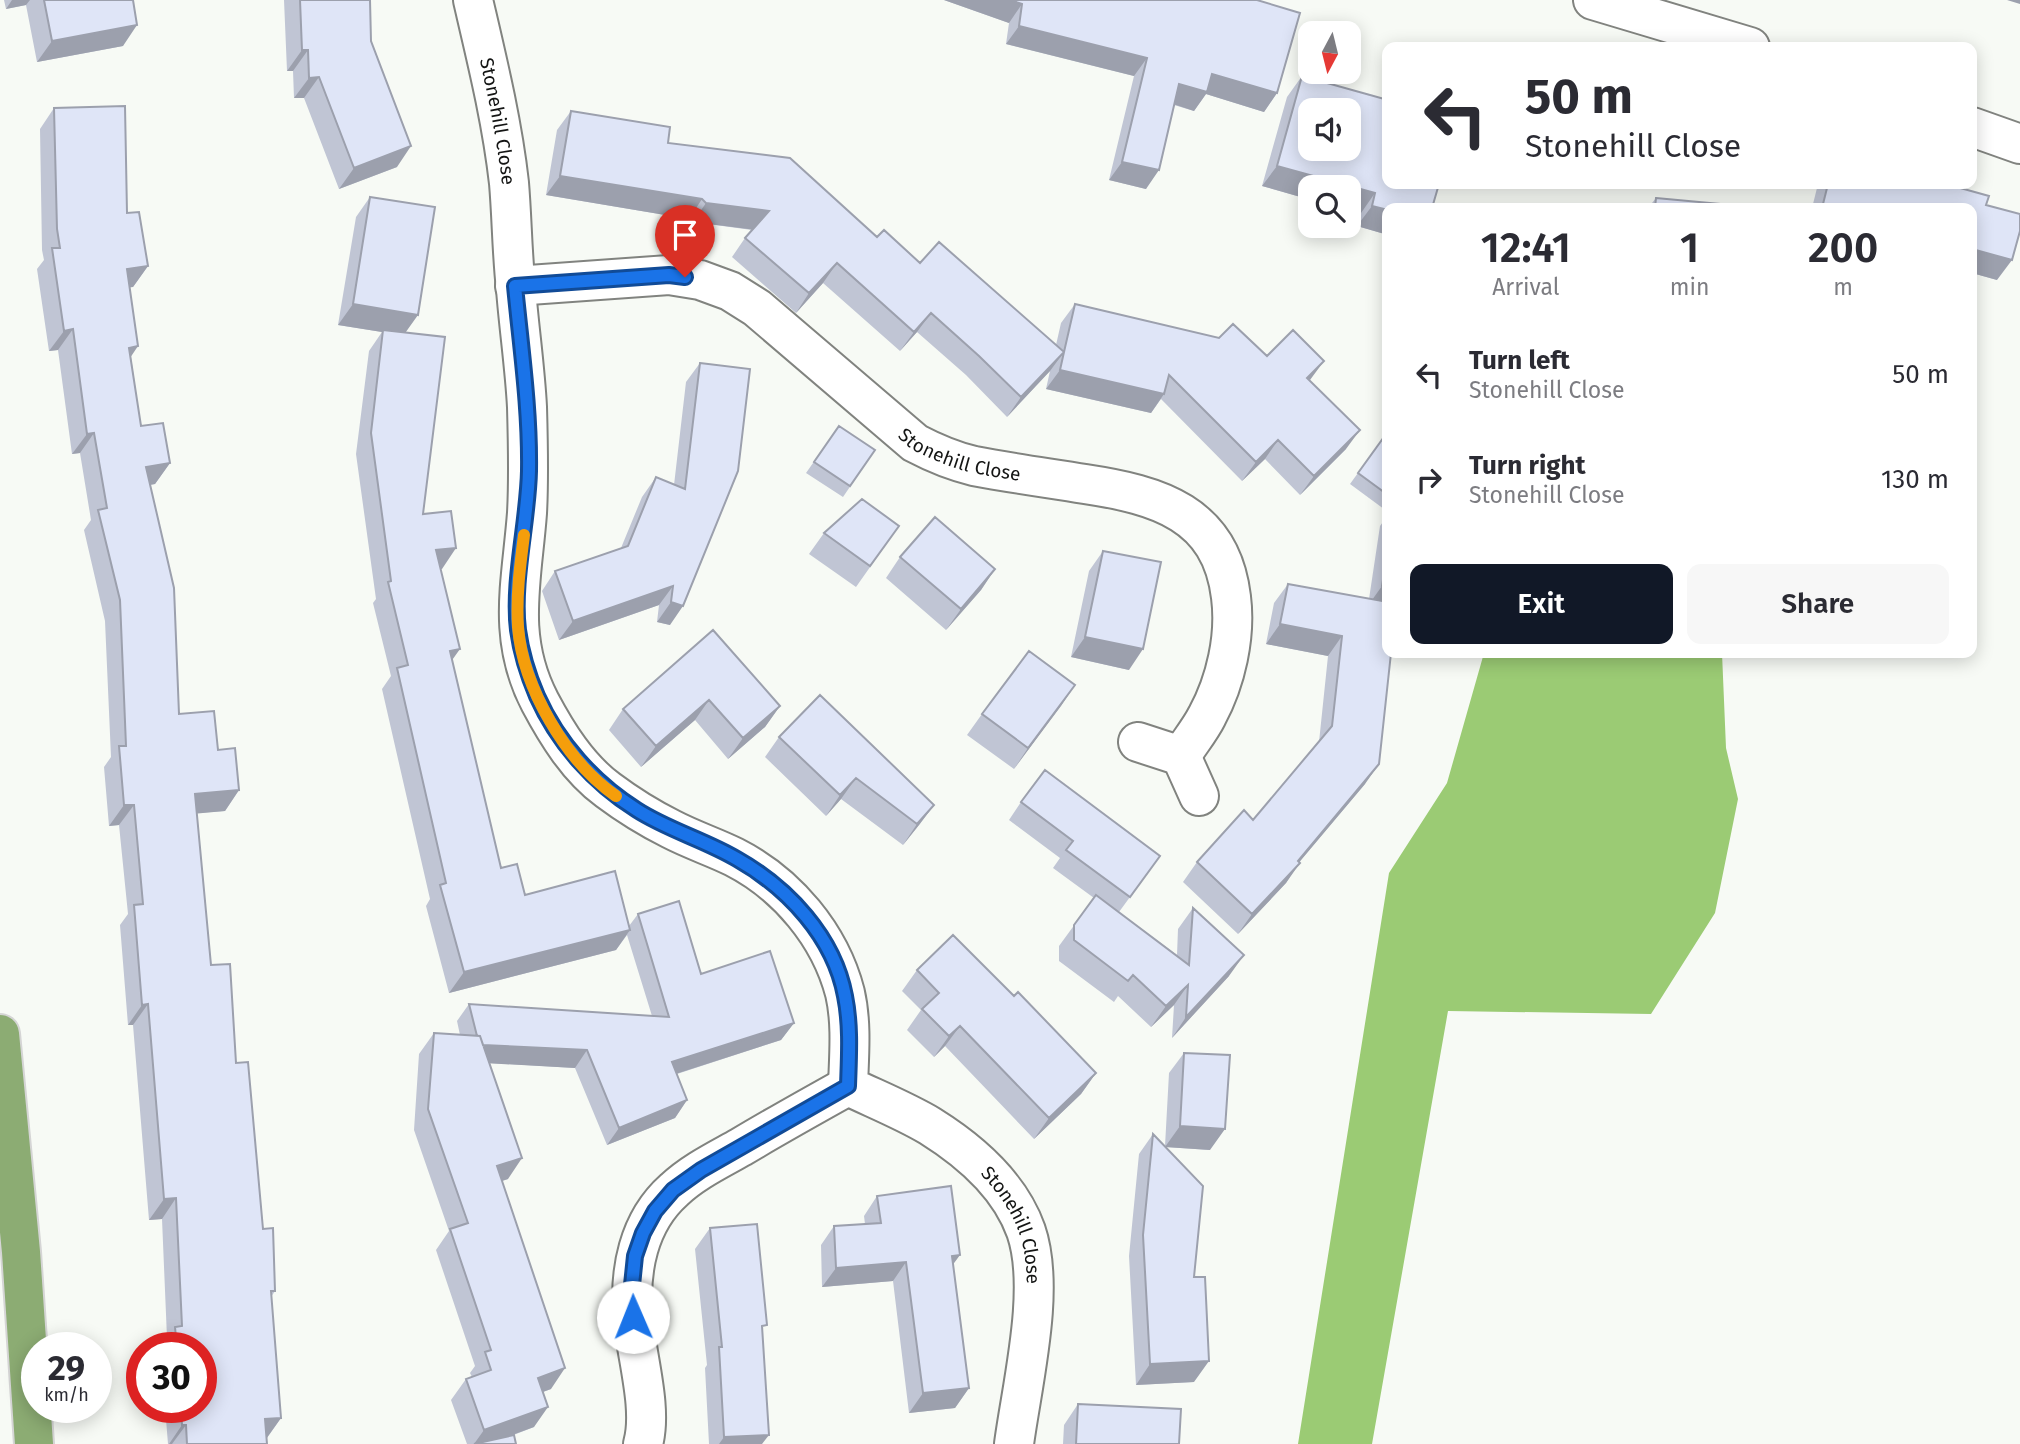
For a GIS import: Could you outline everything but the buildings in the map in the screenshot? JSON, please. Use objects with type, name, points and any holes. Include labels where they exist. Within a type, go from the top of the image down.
[{"type":"highway","points":[[0,1034],[34,1444]]},
{"type":"street","name":"Stonehill Close","points":[[473,0],[494,91],[507,169],[527,402],[529,471],[518,595],[518,629],[526,666],[538,698],[556,730],[576,759],[605,788],[638,811],[736,858],[768,878],[796,904],[818,932],[834,961],[845,995],[849,1031],[848,1086],[929,1125],[991,1175],[1012,1202],[1026,1232],[1032,1265],[1033,1301],[1030,1342],[1014,1444]]},
{"type":"street","points":[[1593,0],[1733,42]]},
{"type":"street","points":[[1977,129],[2020,144]]},
{"type":"street","name":"Stonehill Close","points":[[515,286],[669,275],[700,280],[730,291],[757,307],[915,443],[944,458],[975,466],[1144,495],[1175,508],[1201,527],[1216,549],[1229,578],[1233,609],[1230,644],[1222,681],[1208,716],[1181,756]]},
{"type":"street","points":[[1139,741],[1181,756],[1199,796]]},
{"type":"street","points":[[643,1444],[647,1416],[633,1317],[632,1285],[635,1256],[655,1211],[673,1190],[701,1170],[848,1086]]},
{"type":"green space","points":[[1483,658],[1722,658],[1726,748],[1738,799],[1715,913],[1651,1014],[1448,1011],[1372,1444],[1298,1444],[1389,873],[1447,783]]},
{"type":"slow traffic","points":[[524,535],[518,595],[518,629],[526,666],[538,698],[566,745],[576,759],[616,796]]},
{"type":"route","points":[[633,1317],[635,1256],[655,1211],[673,1190],[701,1170],[848,1086],[849,1031],[845,995],[834,961],[818,932],[796,904],[768,878],[736,858],[638,811],[605,788],[576,759],[538,698],[526,666],[518,629],[518,595],[529,471],[527,402],[515,286],[669,275],[685,277]]}]
